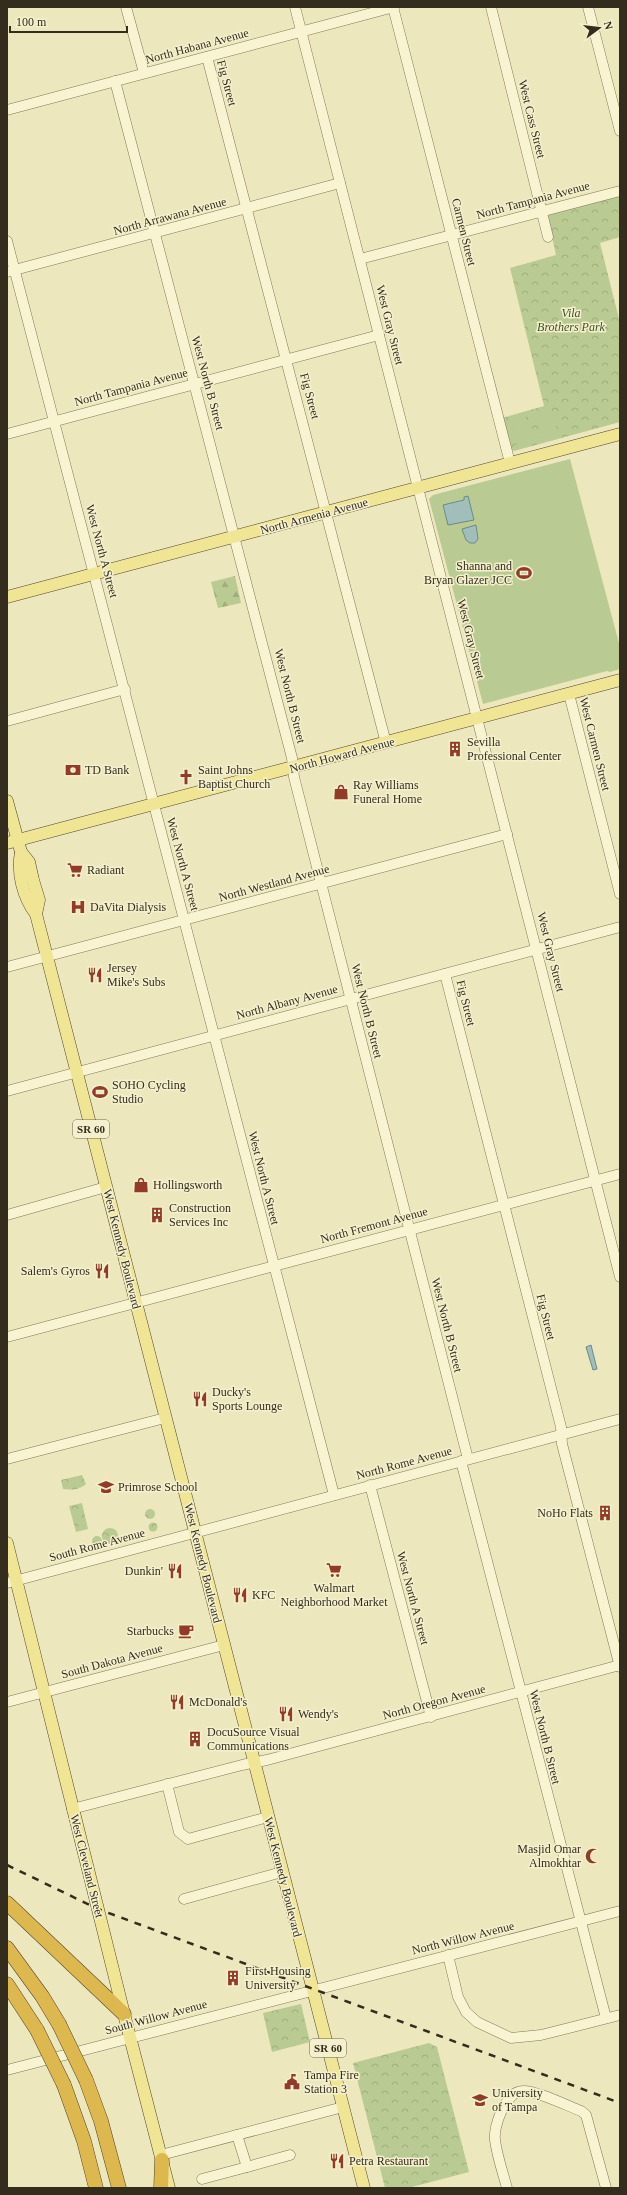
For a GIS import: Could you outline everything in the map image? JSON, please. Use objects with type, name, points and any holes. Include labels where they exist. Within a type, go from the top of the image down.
[{"type":"highway","points":[[7,1903],[124,2014]]},
{"type":"highway","points":[[7,1948],[42,1996],[59,2024],[86,2080],[98,2111],[119,2188]]},
{"type":"highway","points":[[7,1984],[37,2030],[64,2085],[82,2135],[96,2188]]},
{"type":"highway","points":[[161,2158],[161,2188]]},
{"type":"main road","name":"North Armenia Avenue","points":[[7,597],[620,434]]},
{"type":"main road","name":"North Howard Avenue","points":[[15,845],[155,805],[620,680]]},
{"type":"main road","name":"West Kennedy Boulevard","points":[[7,801],[18,866],[27,902],[36,914],[364,2188]]},
{"type":"main road","name":"West Cleveland Street","points":[[7,1543],[11,1582],[44,1693],[169,2188]]},
{"type":"street","points":[[126,7],[144,73]]},
{"type":"street","name":"West Gray Street","points":[[295,7],[620,1277]]},
{"type":"street","name":"North Habana Avenue","points":[[7,110],[393,7]]},
{"type":"street","name":"Carmen Street","points":[[393,7],[510,463]]},
{"type":"street","name":"West Cass Street","points":[[491,7],[548,237]]},
{"type":"street","points":[[588,7],[620,131]]},
{"type":"street","name":"Fig Street","points":[[206,57],[327,512],[386,743]]},
{"type":"street","name":"West North B Street","points":[[115,81],[236,537],[292,758],[294,777],[410,1230],[521,1693],[606,2018]]},
{"type":"street","name":"North Arrawana Avenue","points":[[11,271],[340,183]]},
{"type":"street","name":"North Tampania Avenue","points":[[360,259],[452,236],[620,190]]},
{"type":"street","name":"West North A Street","points":[[7,240],[11,271],[55,421],[273,1266],[334,1495]]},
{"type":"street","name":"North Tampania Avenue","points":[[7,434],[379,335]]},
{"type":"street","points":[[7,720],[125,689]]},
{"type":"street","name":"West Carmen Street","points":[[569,694],[620,894]]},
{"type":"street","name":"North Westland Avenue","points":[[7,967],[507,834]]},
{"type":"street","name":"North Albany Avenue","points":[[7,1091],[620,927]]},
{"type":"street","name":"Fig Street","points":[[446,974],[561,1427],[562,1444],[620,1666]]},
{"type":"street","name":"North Fremont Avenue","points":[[7,1337],[620,1174]]},
{"type":"street","points":[[7,1215],[106,1187]]},
{"type":"street","points":[[7,1459],[165,1418]]},
{"type":"street","name":"North Rome Avenue","points":[[194,1532],[620,1419]]},
{"type":"street","name":"West North A Street","points":[[370,1485],[431,1717]]},
{"type":"street","name":"South Rome Avenue","points":[[11,1582],[194,1532]]},
{"type":"street","name":"South Dakota Avenue","points":[[7,1702],[224,1645]]},
{"type":"street","name":"North Oregon Avenue","points":[[72,1808],[431,1717],[620,1666]]},
{"type":"street","points":[[167,1784],[179,1832],[188,1839],[268,1817]]},
{"type":"street","points":[[184,1899],[282,1872]]},
{"type":"street","name":"North Willow Avenue","points":[[312,1990],[620,1911]]},
{"type":"street","points":[[448,1955],[461,2005],[471,2017],[511,2038],[540,2035],[620,2015]]},
{"type":"street","name":"South Willow Avenue","points":[[7,2070],[312,1990]]},
{"type":"street","points":[[507,2188],[495,2141],[495,2130],[508,2098],[517,2092],[528,2091],[584,2113],[588,2120],[606,2188]]},
{"type":"street","points":[[161,2158],[237,2135],[343,2107]]},
{"type":"street","points":[[237,2135],[247,2167]]},
{"type":"street","points":[[202,2179],[290,2155]]},
{"type":"green space","name":"Vila Brothers Park","points":[[620,193],[620,237],[600,243],[620,323],[620,422],[514,451],[510,448],[502,418],[544,406],[510,268],[556,255],[547,214]]},
{"type":"green space","points":[[551,408],[559,436],[543,440],[536,412]]},
{"type":"green space","points":[[525,415],[532,442],[517,447],[510,419]]},
{"type":"green space","name":"Shanna and Bryan Glazer JCC","points":[[570,459],[620,647],[620,669],[610,672],[607,671],[483,704],[429,499],[433,495]]},
{"type":"green space","points":[[235,576],[241,603],[218,608],[211,582]]},
{"type":"green space","points":[[82,1475],[86,1484],[75,1489],[63,1489],[61,1480]]},
{"type":"green space","points":[[82,1503],[88,1529],[76,1532],[69,1506]]},
{"type":"green space","points":[[150,1509],[155,1514],[150,1519],[145,1514]]},
{"type":"green space","points":[[151,1523],[155,1523],[157,1527],[155,1531],[151,1531],[149,1529],[149,1525]]},
{"type":"green space","points":[[107,1528],[113,1528],[118,1533],[116,1542],[113,1544],[107,1544],[102,1539],[102,1533]]},
{"type":"green space","points":[[95,1536],[99,1536],[101,1537],[101,1545],[95,1546],[92,1543],[92,1539]]},
{"type":"green space","points":[[301,2004],[310,2042],[272,2052],[263,2013]]},
{"type":"green space","points":[[429,2043],[437,2047],[469,2172],[408,2188],[385,2188],[353,2063]]},
{"type":"water","points":[[468,496],[474,520],[448,525],[443,505],[464,500],[464,497]]},
{"type":"water","points":[[476,525],[478,539],[475,543],[470,543],[466,540],[462,529]]},
{"type":"water","points":[[591,1345],[597,1369],[593,1370],[586,1347]]},
{"type":"railway","points":[[7,1865],[98,1909],[620,2103]]},
{"type":"place","name":"Shanna and Bryan Glazer JCC","points":[[524,573]]},
{"type":"place","name":"Sevilla Professional Center","points":[[455,749]]},
{"type":"place","name":"TD Bank","points":[[73,770]]},
{"type":"place","name":"Saint Johns Baptist Church","points":[[186,777]]},
{"type":"place","name":"Ray Williams Funeral Home","points":[[341,792]]},
{"type":"place","name":"Radiant","points":[[75,870]]},
{"type":"place","name":"DaVita Dialysis","points":[[78,907]]},
{"type":"place","name":"Jersey Mike's Subs","points":[[95,975]]},
{"type":"place","name":"SOHO Cycling Studio","points":[[100,1092]]},
{"type":"place","name":"Hollingsworth","points":[[141,1185]]},
{"type":"place","name":"Construction Services Inc","points":[[157,1215]]},
{"type":"place","name":"Salem's Gyros","points":[[102,1271]]},
{"type":"place","name":"Ducky's Sports Lounge","points":[[200,1399]]},
{"type":"place","name":"Primrose School","points":[[106,1487]]},
{"type":"place","name":"NoHo Flats","points":[[605,1513]]},
{"type":"place","name":"Walmart Neighborhood Market","points":[[334,1570]]},
{"type":"place","name":"Dunkin'","points":[[175,1571]]},
{"type":"place","name":"KFC","points":[[240,1595]]},
{"type":"place","name":"Starbucks","points":[[186,1631]]},
{"type":"place","name":"McDonald's","points":[[177,1702]]},
{"type":"place","name":"Wendy's","points":[[286,1714]]},
{"type":"place","name":"DocuSource Visual Communications","points":[[195,1739]]},
{"type":"place","name":"Masjid Omar Almokhtar","points":[[593,1856]]},
{"type":"place","name":"First Housing University","points":[[233,1978]]},
{"type":"place","name":"Tampa Fire Station 3","points":[[292,2082]]},
{"type":"place","name":"University of Tampa","points":[[480,2100]]},
{"type":"place","name":"Petra Restaurant","points":[[337,2161]]}]
